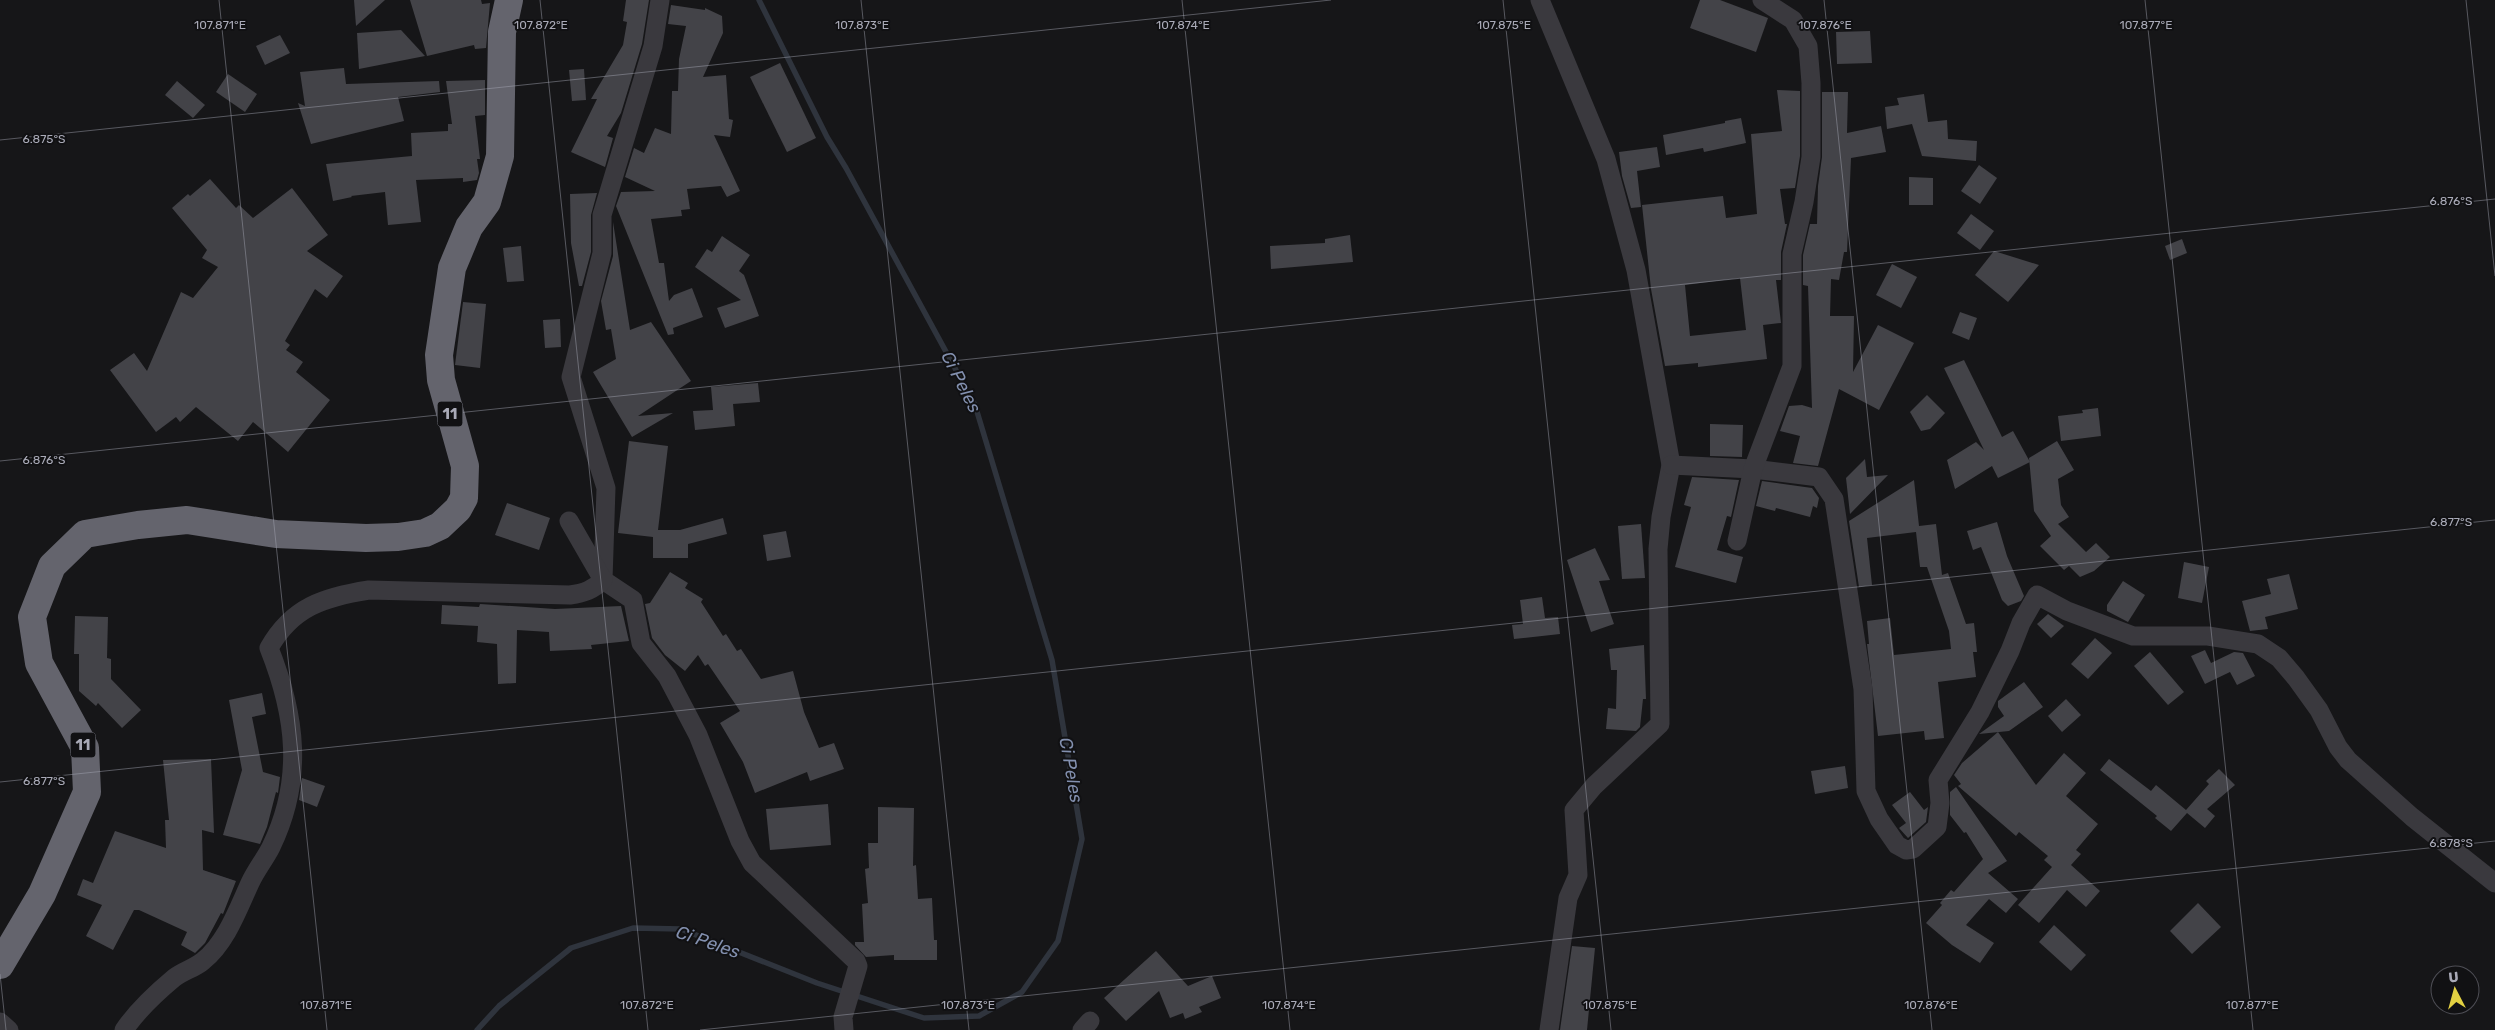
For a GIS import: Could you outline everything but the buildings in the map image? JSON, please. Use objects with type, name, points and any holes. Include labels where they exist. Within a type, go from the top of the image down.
[{"type":"highway","name":"11","points":[[0,965],[42,894],[86,792],[85,748],[39,663],[32,617],[52,566],[85,534],[138,525],[187,520],[276,534],[366,538],[425,533],[440,526],[458,509],[464,498],[465,466],[441,380],[439,355],[452,268],[469,228],[486,202],[500,156],[502,42],[509,0]]},
{"type":"street","points":[[124,1030],[133,1017],[175,978],[204,961],[222,939],[277,832],[289,793],[294,765],[289,711],[283,684],[269,648],[279,631],[297,614],[316,603],[340,594],[369,590],[570,595],[585,593],[596,588],[603,580],[606,488],[571,377],[602,253],[602,215],[653,46],[660,0]]},
{"type":"street","points":[[1540,0],[1606,159],[1636,270],[1672,465],[1660,517],[1658,549],[1660,724],[1594,786],[1574,810],[1578,875],[1568,898],[1549,1030]]},
{"type":"street","points":[[1737,541],[1753,469],[1792,366],[1792,254],[1804,202],[1811,157],[1811,83],[1808,46],[1793,20],[1762,0]]},
{"type":"street","points":[[1672,465],[1753,469],[1819,477],[1834,499],[1863,689],[1866,790],[1880,819],[1897,845],[1906,850],[1913,849],[1937,827],[1940,803],[1938,780],[1980,712],[2010,651],[2021,623],[2037,595],[2067,611],[2132,636],[2208,636],[2258,644],[2279,658],[2296,678],[2319,710],[2338,747],[2348,760],[2412,817],[2495,884]]},
{"type":"street","points":[[568,522],[603,580],[633,600],[641,643],[667,676],[698,735],[740,841],[752,863],[766,878],[854,957],[858,966],[844,1024]]},
{"type":"street","points":[[0,1022],[9,1030]]},
{"type":"waterway","name":"Ci Peles","points":[[477,1030],[499,1006],[571,948],[633,928],[681,929],[817,983],[924,1018],[979,1016],[1022,992],[1058,941],[1082,839],[1052,660],[975,405],[846,168],[827,137],[759,0]]}]
